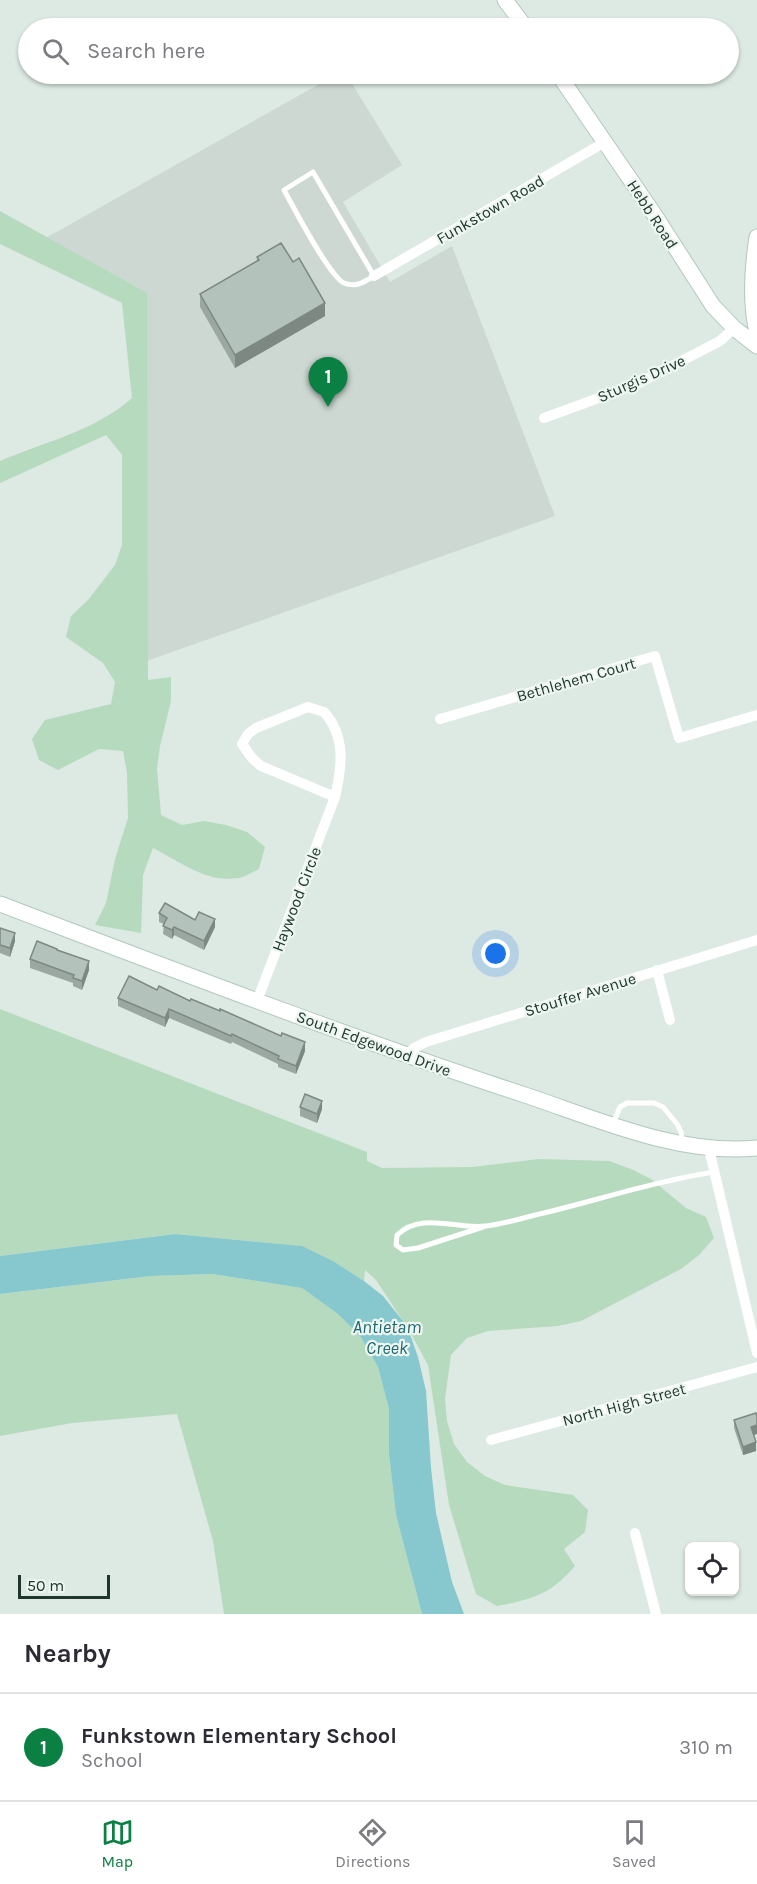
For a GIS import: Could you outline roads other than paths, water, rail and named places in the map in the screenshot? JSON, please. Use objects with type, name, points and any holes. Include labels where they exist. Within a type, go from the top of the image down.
[{"type":"main road","points":[[505,0],[518,18]]},
{"type":"main road","name":"Hebb Road","points":[[565,84],[654,214],[712,306],[734,328],[757,346]]},
{"type":"main road","points":[[757,237],[752,310],[757,333]]},
{"type":"main road","name":"South Edgewood Drive","points":[[0,904],[405,1056],[613,1124],[709,1149],[757,1148]]},
{"type":"street","name":"Funkstown Road","points":[[374,276],[605,142]]},
{"type":"street","name":"Sturgis Drive","points":[[544,418],[637,384],[720,341],[734,328]]},
{"type":"street","name":"Bethlehem Court","points":[[440,719],[655,656],[679,738],[757,715]]},
{"type":"street","name":"Haywood Circle","points":[[257,1001],[335,797],[341,768],[340,746],[336,729],[324,712],[308,707],[256,728],[243,739],[242,744],[246,751],[261,766],[335,797]]},
{"type":"street","name":"Stouffer Avenue","points":[[405,1056],[426,1042],[757,940]]},
{"type":"street","points":[[657,970],[670,1020]]},
{"type":"street","points":[[709,1149],[757,1353]]},
{"type":"street","name":"North High Street","points":[[491,1440],[757,1367]]},
{"type":"street","points":[[634,1533],[656,1614]]},
{"type":"lane","points":[[313,172],[374,276],[354,285],[338,279],[284,190],[313,172]]},
{"type":"lane","points":[[613,1124],[620,1107],[627,1103],[654,1103],[663,1107],[677,1124],[683,1144]]},
{"type":"lane","points":[[483,1227],[424,1223],[405,1227],[397,1235],[396,1245],[404,1250],[418,1248],[483,1227],[607,1198],[675,1178],[714,1172]]},
{"type":"water","name":"Antietam Creek","points":[[175,1234],[302,1246],[333,1261],[364,1281],[383,1296],[407,1326],[418,1357],[426,1391],[436,1513],[452,1582],[464,1614],[422,1614],[396,1515],[389,1454],[389,1409],[378,1367],[360,1336],[338,1314],[302,1288],[212,1274],[151,1276],[0,1294],[0,1256]]},
{"type":"place","name":"Funkstown Elementary School","points":[[328,407]]}]
